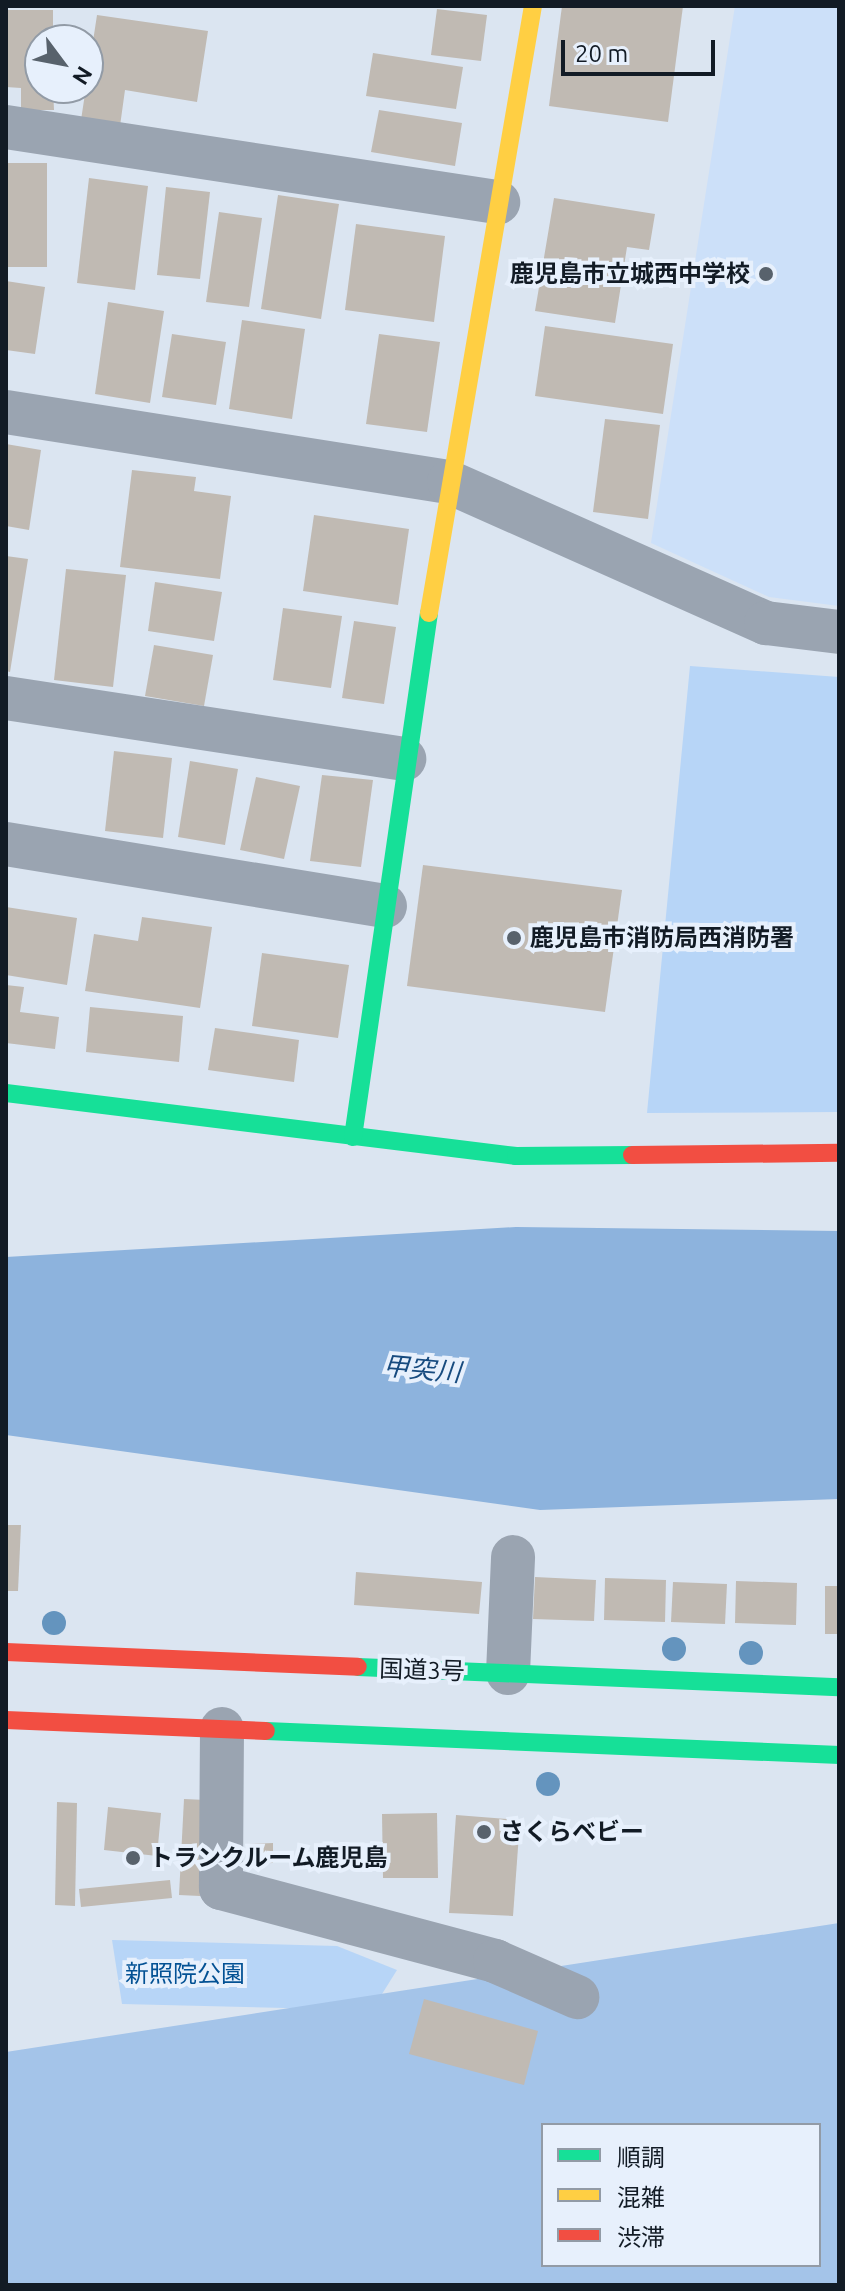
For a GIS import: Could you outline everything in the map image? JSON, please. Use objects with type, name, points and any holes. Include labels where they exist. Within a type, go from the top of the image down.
[{"type":"main road","points":[[353,1137],[404,759],[449,482],[533,6]]},
{"type":"main road","points":[[6,1093],[516,1156],[839,1153]]},
{"type":"main road","name":"国道3号","points":[[6,1652],[839,1687]]},
{"type":"main road","points":[[6,1720],[839,1755]]},
{"type":"street","points":[[6,127],[498,202]]},
{"type":"street","points":[[6,412],[449,482],[766,623],[839,632]]},
{"type":"street","points":[[6,698],[404,759]]},
{"type":"street","points":[[6,844],[385,906]]},
{"type":"street","points":[[508,1673],[513,1557]]},
{"type":"street","points":[[222,1729],[221,1888],[495,1961],[577,1997]]},
{"type":"shaded area","name":"鹿児島市立城西中学校","points":[[735,6],[839,6],[839,606],[769,597],[651,543]]},
{"type":"shaded area","points":[[839,1923],[839,2285],[6,2285],[6,2052]]},
{"type":"green space","points":[[690,666],[839,677],[839,1112],[647,1113]]},
{"type":"green space","name":"新照院公園","points":[[112,1940],[337,1946],[397,1970],[372,2010],[122,2004]]},
{"type":"water","name":"甲突川","points":[[516,1227],[839,1231],[839,1499],[540,1510],[6,1435],[6,1257]]},
{"type":"building","points":[[562,6],[683,6],[668,122],[549,106]]},
{"type":"building","points":[[437,9],[487,15],[481,61],[431,55]]},
{"type":"building","points":[[6,10],[53,10],[53,24],[24,24],[24,104],[54,104],[54,110],[21,110],[21,88],[6,87]]},
{"type":"building","points":[[97,15],[208,31],[197,102],[125,90],[120,126],[81,120],[83,104],[104,104],[104,24],[96,24]]},
{"type":"building","points":[[373,53],[463,67],[456,109],[366,96]]},
{"type":"building","points":[[379,110],[462,123],[455,166],[371,152]]},
{"type":"building","points":[[6,163],[47,163],[47,267],[6,267]]},
{"type":"building","points":[[89,178],[148,186],[135,290],[77,283]]},
{"type":"building","points":[[166,187],[210,192],[200,279],[157,275]]},
{"type":"building","points":[[278,195],[339,204],[321,319],[261,309]]},
{"type":"building","points":[[554,198],[655,214],[649,250],[627,247],[615,323],[535,311]]},
{"type":"building","points":[[219,212],[262,218],[249,307],[206,302]]},
{"type":"building","points":[[356,224],[445,236],[434,322],[345,310]]},
{"type":"building","points":[[6,281],[45,287],[35,354],[6,350]]},
{"type":"building","points":[[108,302],[164,311],[150,403],[95,394]]},
{"type":"building","points":[[242,320],[305,329],[292,419],[229,409]]},
{"type":"building","points":[[545,326],[673,344],[663,414],[535,396]]},
{"type":"building","points":[[172,334],[226,342],[216,405],[162,397]]},
{"type":"building","points":[[379,334],[440,342],[427,432],[366,424]]},
{"type":"building","points":[[605,419],[660,425],[648,519],[593,512]]},
{"type":"building","points":[[6,444],[41,450],[29,530],[6,526]]},
{"type":"building","points":[[132,470],[196,477],[194,491],[231,496],[220,579],[120,567]]},
{"type":"building","points":[[314,515],[409,529],[398,605],[303,591]]},
{"type":"building","points":[[6,556],[28,559],[10,672],[6,671]]},
{"type":"building","points":[[66,569],[126,575],[113,687],[54,680]]},
{"type":"building","points":[[155,582],[222,592],[214,641],[148,631]]},
{"type":"building","points":[[283,608],[342,616],[331,688],[273,680]]},
{"type":"building","points":[[354,621],[396,627],[384,704],[342,698]]},
{"type":"building","points":[[154,645],[213,655],[204,706],[145,696]]},
{"type":"building","points":[[114,751],[172,758],[163,838],[105,831]]},
{"type":"building","points":[[190,761],[238,769],[225,845],[178,837]]},
{"type":"building","points":[[322,775],[373,780],[361,867],[310,861]]},
{"type":"building","points":[[256,777],[300,786],[284,859],[240,850]]},
{"type":"building","name":"鹿児島市消防局西消防署","points":[[423,865],[622,890],[605,1012],[407,986]]},
{"type":"building","points":[[6,907],[77,918],[67,985],[6,975]]},
{"type":"building","points":[[142,917],[212,927],[200,1008],[85,991],[94,934],[138,941]]},
{"type":"building","points":[[262,953],[349,965],[338,1038],[252,1026]]},
{"type":"building","points":[[6,985],[24,987],[20,1012],[59,1017],[55,1049],[6,1043]]},
{"type":"building","points":[[90,1007],[183,1016],[179,1062],[86,1052]]},
{"type":"building","points":[[215,1028],[299,1040],[294,1082],[208,1070]]},
{"type":"building","points":[[6,1525],[21,1525],[18,1591],[6,1591]]},
{"type":"building","points":[[356,1572],[482,1582],[479,1614],[354,1605]]},
{"type":"building","points":[[535,1577],[596,1580],[594,1621],[533,1619]]},
{"type":"building","points":[[605,1578],[666,1580],[665,1622],[604,1620]]},
{"type":"building","points":[[736,1581],[797,1583],[796,1625],[735,1623]]},
{"type":"building","points":[[673,1582],[727,1584],[725,1624],[671,1622]]},
{"type":"building","points":[[825,1586],[839,1586],[839,1634],[825,1634]]},
{"type":"building","points":[[184,1799],[206,1800],[200,1896],[179,1895]]},
{"type":"building","points":[[57,1802],[77,1803],[75,1906],[55,1905]]},
{"type":"building","points":[[108,1807],[161,1813],[157,1856],[104,1850]]},
{"type":"building","points":[[437,1813],[438,1878],[383,1878],[382,1814]]},
{"type":"building","points":[[456,1815],[520,1820],[513,1916],[449,1913]]},
{"type":"building","points":[[273,1843],[273,1863],[250,1864],[249,1844]]},
{"type":"building","points":[[170,1880],[172,1898],[81,1907],[79,1889]]},
{"type":"building","points":[[424,1999],[538,2031],[524,2085],[409,2054]]},
{"type":"traffic: fast","points":[[353,1137],[429,613]]},
{"type":"traffic: fast","points":[[6,1093],[516,1156],[632,1155]]},
{"type":"traffic: fast","points":[[358,1667],[839,1687]]},
{"type":"traffic: fast","points":[[266,1731],[839,1755]]},
{"type":"traffic: slow","points":[[429,613],[533,6]]},
{"type":"traffic: jam","points":[[632,1155],[839,1153]]},
{"type":"traffic: jam","points":[[6,1652],[358,1667]]},
{"type":"traffic: jam","points":[[6,1720],[266,1731]]},
{"type":"place","name":"鹿児島市立城西中学校","points":[[766,274]]},
{"type":"place","name":"鹿児島市消防局西消防署","points":[[514,938]]},
{"type":"place","name":"さくらベビー","points":[[484,1832]]},
{"type":"place","name":"トランクルーム鹿児島","points":[[133,1858]]}]
